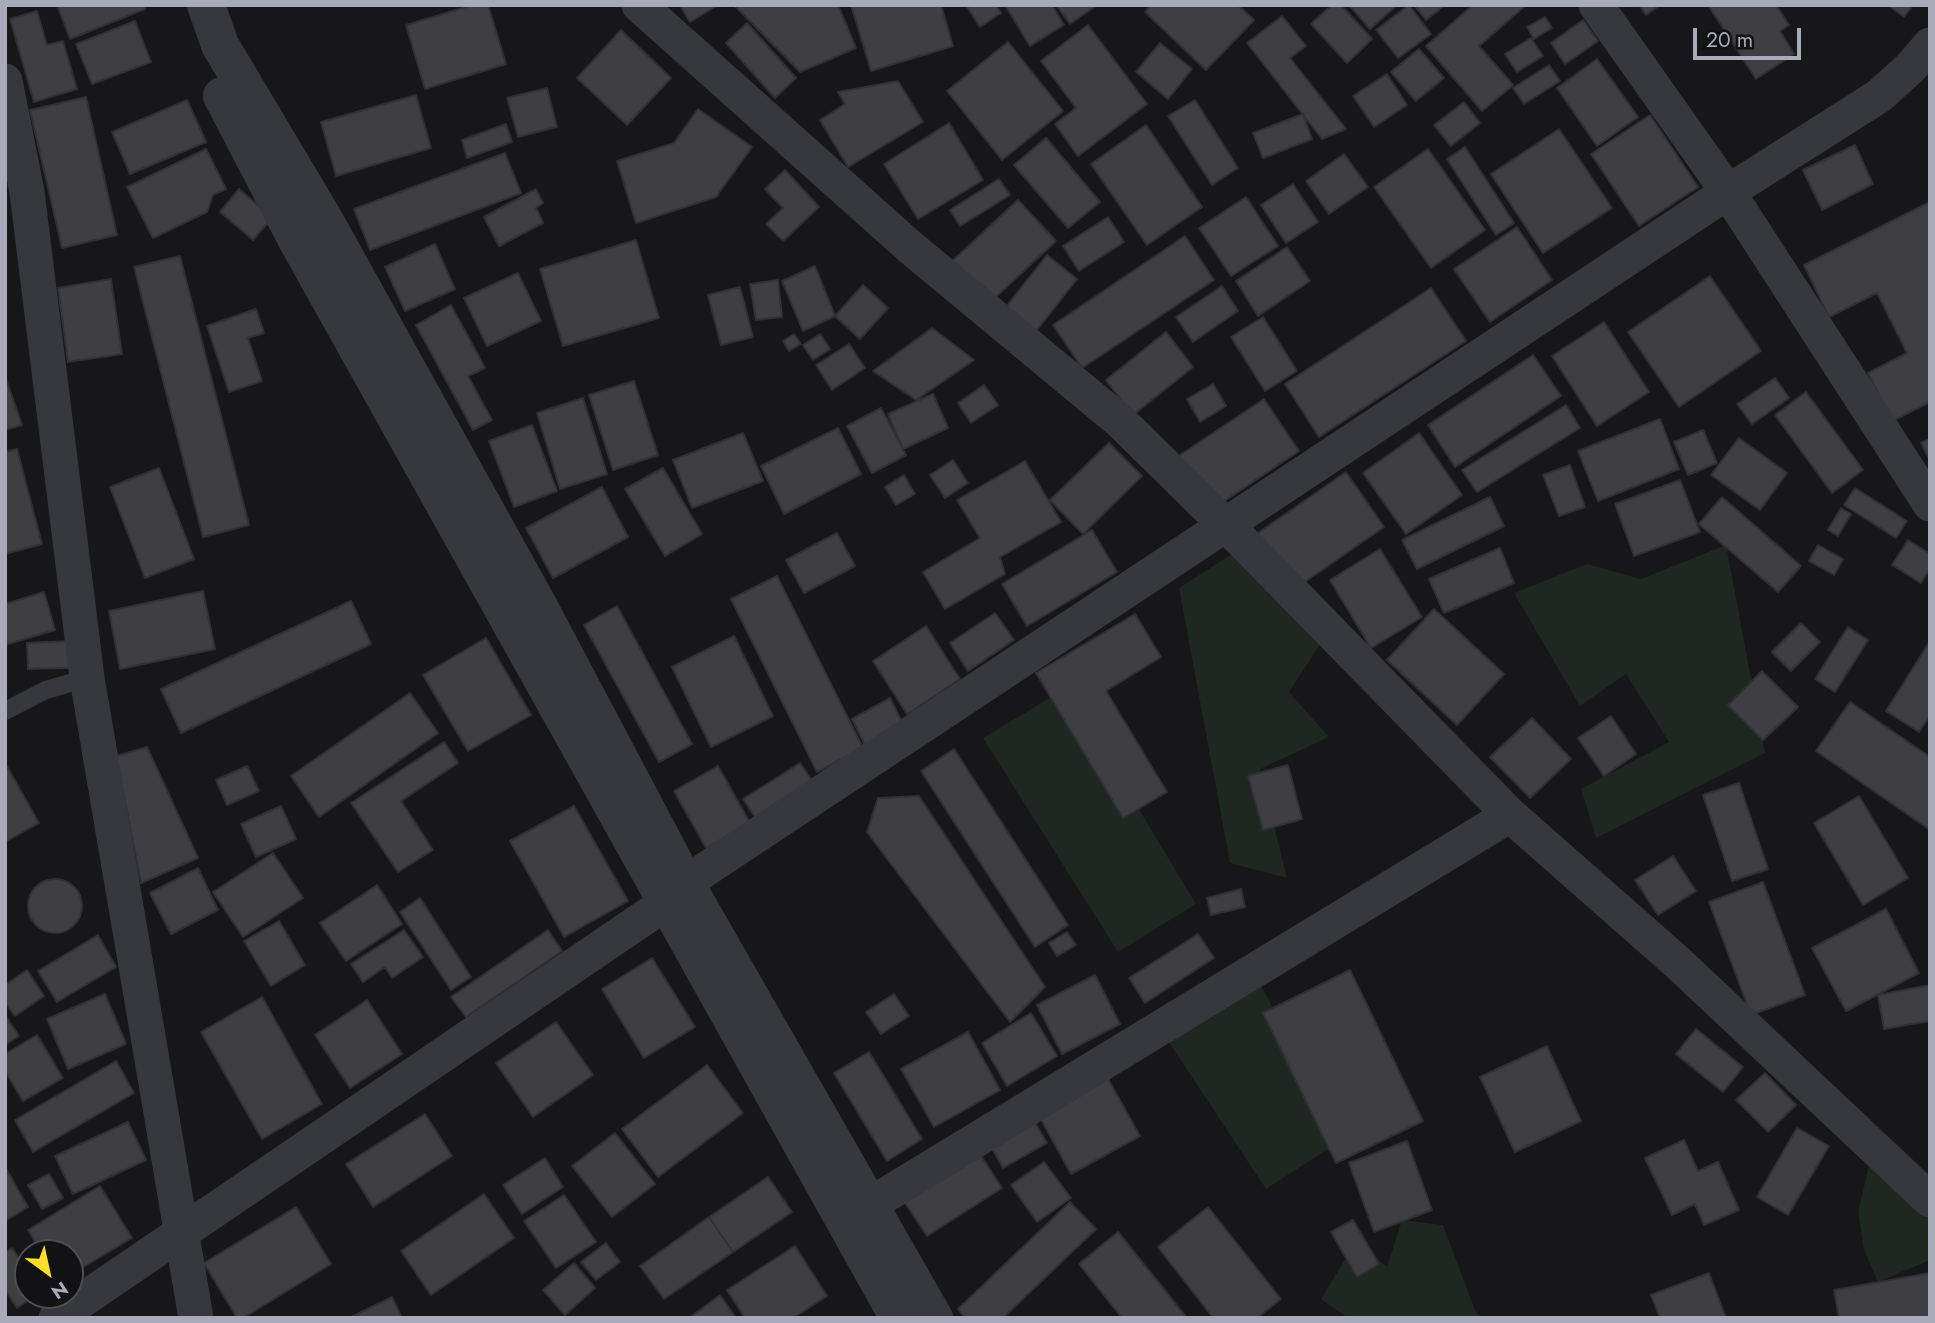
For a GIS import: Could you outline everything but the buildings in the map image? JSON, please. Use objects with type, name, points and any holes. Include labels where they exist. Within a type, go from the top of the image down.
[{"type":"street","points":[[180,5],[200,54],[297,240],[514,625],[676,893],[871,1204],[934,1318]]},
{"type":"street","points":[[206,5],[220,45],[326,223],[532,595],[676,893],[899,1318]]},
{"type":"street","points":[[639,5],[910,247],[1121,422],[1510,815],[1677,962],[1930,1200]]},
{"type":"street","points":[[1596,5],[1728,192],[1930,505]]},
{"type":"street","points":[[56,1318],[676,893],[1225,525],[1728,192],[1879,96],[1910,68],[1930,45]]},
{"type":"street","points":[[5,81],[16,197],[86,678],[196,1318]]},
{"type":"street","points":[[871,1204],[1510,815]]},
{"type":"lane","points":[[5,711],[46,691],[86,678]]},
{"type":"shaded area","points":[[1246,545],[1329,631],[1289,692],[1329,737],[1260,769],[1287,878],[1230,863],[1179,588]]},
{"type":"shaded area","points":[[1726,545],[1765,753],[1596,838],[1581,789],[1669,742],[1626,674],[1580,706],[1514,593],[1587,564],[1641,579]]},
{"type":"shaded area","points":[[1066,688],[1196,904],[1118,952],[983,738]]},
{"type":"shaded area","points":[[1259,982],[1342,1140],[1266,1189],[1166,1038]]},
{"type":"shaded area","points":[[1871,1158],[1930,1208],[1930,1260],[1878,1282],[1864,1250],[1858,1211]]},
{"type":"shaded area","points":[[1402,1220],[1443,1225],[1475,1310],[1482,1318],[1348,1318],[1321,1299],[1356,1241],[1387,1267]]}]
